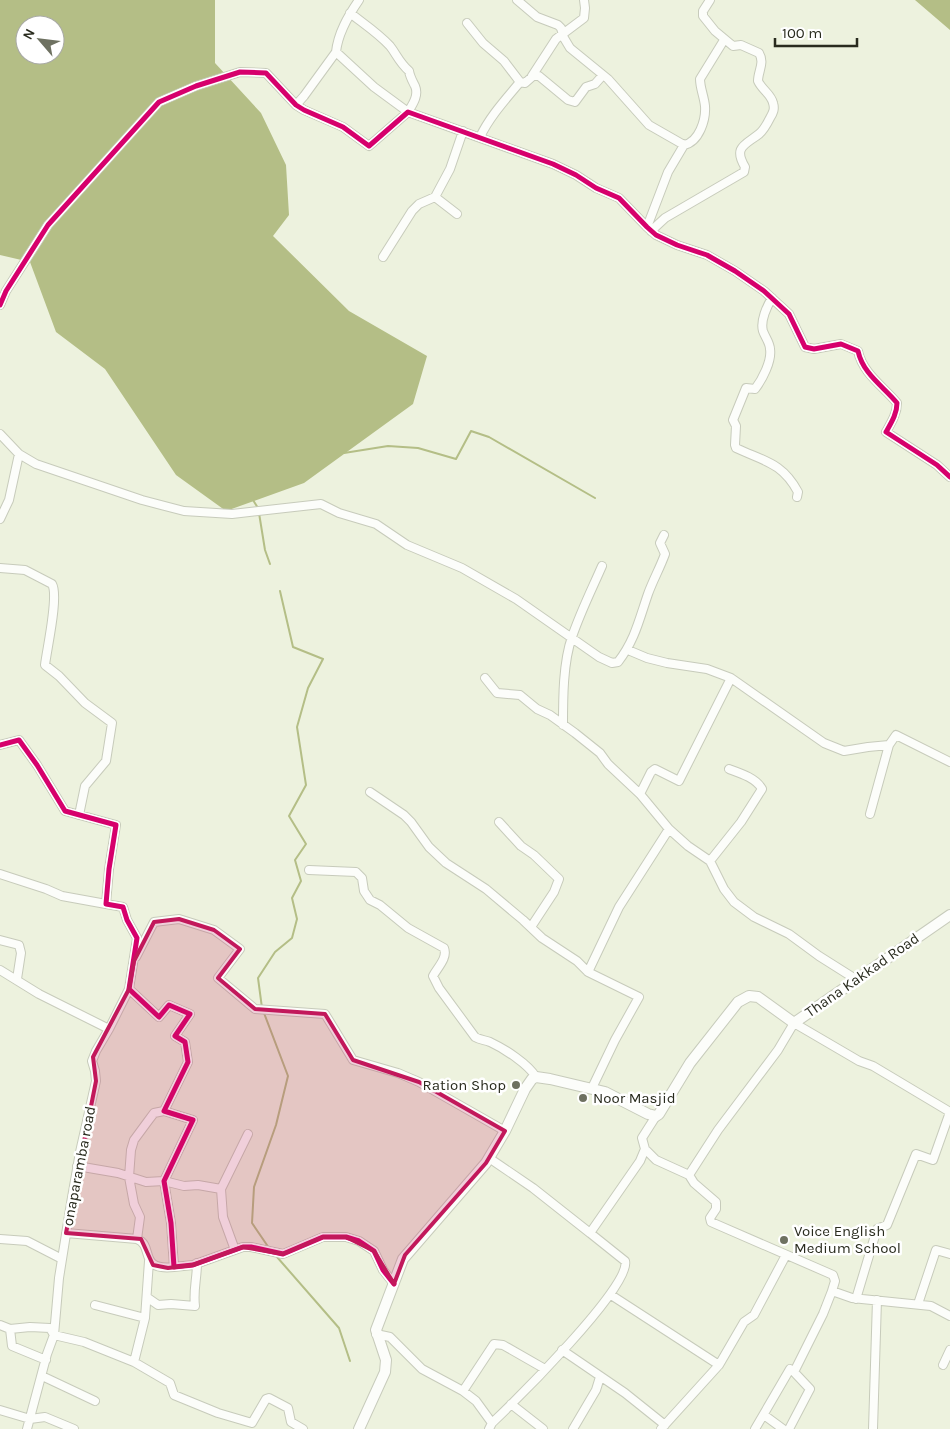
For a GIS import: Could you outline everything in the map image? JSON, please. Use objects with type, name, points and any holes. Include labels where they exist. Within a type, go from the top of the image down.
[{"type":"main road","name":"Thana Kakkad Road","points":[[656,1116],[690,1063],[738,1002],[749,996],[758,997],[794,1022],[950,915]]},
{"type":"main road","points":[[360,1429],[386,1367],[386,1360],[376,1334],[377,1325],[405,1255],[489,1158],[532,1079],[536,1077],[592,1088],[614,1095],[648,1114],[656,1116]]},
{"type":"street","points":[[296,105],[336,52],[344,25],[359,0]]},
{"type":"street","points":[[517,0],[537,17],[558,25],[570,48],[603,75],[649,126],[684,145],[690,144],[698,133],[704,116],[705,108],[700,78],[724,40]]},
{"type":"street","points":[[532,77],[556,39],[584,18],[584,0]]},
{"type":"street","points":[[649,229],[744,172],[745,167],[740,158],[740,152],[750,139],[758,135],[765,128],[773,112],[774,104],[770,95],[760,86],[758,81],[762,64],[760,53],[742,45],[733,46],[715,31],[703,16],[703,11],[710,0]]},
{"type":"street","points":[[0,305],[6,291],[48,225],[158,102],[196,86],[240,72],[266,73],[296,105],[315,116],[342,127],[369,146],[408,112],[417,92],[409,71],[400,63],[391,47],[350,13]]},
{"type":"street","points":[[467,24],[483,43],[504,61],[520,82],[525,83],[536,74],[568,100],[575,102],[586,87],[595,84],[603,75]]},
{"type":"street","points":[[336,52],[374,87],[408,112],[553,164],[576,175],[596,188],[619,198],[649,229],[677,245],[717,261],[772,298],[794,321],[805,347],[818,348],[841,344],[858,351],[874,380],[898,403],[886,432],[937,465],[950,477]]},
{"type":"street","points":[[480,137],[489,120],[520,82]]},
{"type":"street","points":[[383,256],[412,211],[419,204],[435,197],[450,168],[464,131]]},
{"type":"street","points":[[649,229],[664,180],[684,145]]},
{"type":"street","points":[[435,197],[457,214]]},
{"type":"street","points":[[772,298],[768,304],[763,322],[763,330],[770,347],[769,361],[755,389],[746,388],[735,413],[733,420],[736,426],[735,445],[736,448],[762,458],[777,468],[795,486],[798,492],[797,497]]},
{"type":"street","points":[[0,434],[19,454],[36,464],[142,500],[184,511],[232,514],[321,504],[340,513],[376,524],[407,545],[462,568],[516,599],[599,657],[612,663],[618,662],[628,650],[656,573],[665,554],[660,543],[664,534]]},
{"type":"street","points":[[0,518],[9,500],[19,454]]},
{"type":"street","points":[[563,725],[565,673],[571,638],[602,566]]},
{"type":"street","points":[[0,568],[25,570],[52,584],[55,600],[45,665],[59,676],[84,703],[112,723],[106,761],[85,786],[78,814]]},
{"type":"street","points":[[628,650],[661,662],[708,669],[731,678],[824,743],[844,751],[889,745]]},
{"type":"street","points":[[485,678],[497,693],[520,695],[537,709],[590,744],[640,794],[670,829],[688,846],[710,862],[724,889],[734,902],[754,917],[789,934],[857,980]]},
{"type":"street","points":[[640,794],[651,772],[655,769],[679,780],[731,678]]},
{"type":"street","points":[[870,814],[889,745],[896,735],[950,762]]},
{"type":"street","points":[[0,745],[19,740],[37,765],[65,811],[116,825],[108,869],[106,904]]},
{"type":"street","points":[[710,862],[741,822],[762,789],[759,784],[729,769]]},
{"type":"street","points":[[370,792],[404,815],[429,847],[446,863],[486,889],[556,948],[577,961],[588,972],[639,997],[615,1040],[592,1088]]},
{"type":"street","points":[[499,822],[521,846],[540,860],[559,879],[554,892],[531,928]]},
{"type":"street","points":[[588,972],[619,907],[670,829]]},
{"type":"street","points":[[309,870],[356,872],[362,878],[364,891],[370,900],[380,905],[408,928],[444,948],[446,951],[444,956],[432,976],[439,988],[475,1037],[480,1040],[489,1041],[532,1071],[536,1077]]},
{"type":"street","points":[[0,874],[46,888],[62,896],[123,907],[127,920],[137,938],[134,961]]},
{"type":"street","points":[[134,961],[154,922],[179,918],[214,930],[240,949],[218,978],[254,1008],[325,1014],[353,1060],[398,1073],[419,1082],[505,1131]]},
{"type":"street","points":[[0,940],[19,945],[21,953],[17,980]]},
{"type":"street","name":"onaparamba road","points":[[28,1429],[54,1335],[66,1233],[96,1081],[92,1061],[129,989],[134,961]]},
{"type":"street","points":[[0,970],[39,994],[110,1029]]},
{"type":"street","points":[[129,989],[159,1017],[169,1005],[190,1014],[175,1036],[185,1042],[188,1062],[164,1111]]},
{"type":"street","points":[[689,1175],[718,1130],[778,1050],[794,1022],[950,1112],[933,1160],[916,1154],[887,1225],[877,1229],[856,1299]]},
{"type":"street","points":[[137,1239],[140,1217],[134,1204],[129,1177],[131,1150],[134,1140],[154,1113],[164,1111],[193,1120],[164,1181],[171,1223],[174,1267]]},
{"type":"street","points":[[656,1116],[642,1138],[645,1149],[656,1160],[689,1175],[694,1183],[716,1202],[716,1209],[710,1218],[711,1222],[833,1275],[835,1282],[823,1314],[794,1372]]},
{"type":"street","points":[[235,1250],[223,1216],[221,1189],[248,1134]]},
{"type":"street","points":[[590,1233],[636,1167],[645,1149]]},
{"type":"street","points":[[376,1334],[390,1337],[422,1370],[463,1391],[476,1401],[490,1426],[545,1369],[611,1295],[626,1264],[533,1188],[489,1158]]},
{"type":"street","points":[[78,1166],[118,1173],[146,1182],[164,1181],[184,1186],[198,1185],[221,1189]]},
{"type":"street","points":[[66,1233],[137,1239],[142,1242],[149,1261],[148,1298],[134,1362]]},
{"type":"street","points":[[149,1261],[153,1265],[161,1267],[174,1267],[197,1263],[235,1250],[251,1247],[283,1254],[323,1237],[346,1237],[374,1251],[383,1270],[394,1284]]},
{"type":"street","points":[[0,1239],[27,1241],[62,1259]]},
{"type":"street","points":[[918,1304],[936,1250],[950,1254]]},
{"type":"street","points":[[562,1350],[625,1393],[663,1427],[719,1365],[744,1322],[754,1315],[786,1255]]},
{"type":"street","points":[[148,1298],[158,1305],[194,1306],[193,1291],[197,1279],[197,1263]]},
{"type":"street","points":[[832,1291],[856,1299],[931,1306],[950,1316]]},
{"type":"street","points":[[611,1295],[719,1365]]},
{"type":"street","points":[[872,1429],[877,1300]]},
{"type":"street","points":[[95,1305],[145,1318]]},
{"type":"street","points":[[0,1325],[10,1329],[50,1328],[54,1335],[84,1342],[134,1362],[170,1382],[174,1395],[250,1426],[265,1400],[269,1398],[286,1406],[291,1422],[303,1429]]},
{"type":"street","points":[[10,1329],[12,1346],[46,1360]]},
{"type":"street","points":[[463,1391],[494,1344],[503,1345],[545,1369]]},
{"type":"street","points":[[943,1365],[950,1350]]},
{"type":"street","points":[[755,1429],[790,1370],[810,1389],[789,1429]]},
{"type":"street","points":[[42,1376],[95,1401]]},
{"type":"street","points":[[573,1429],[596,1390],[600,1377]]},
{"type":"street","points":[[510,1404],[543,1429]]},
{"type":"street","points":[[0,1410],[30,1419],[45,1418],[74,1429]]},
{"type":"street","points":[[764,1415],[783,1429]]},
{"type":"highlighted area","points":[[179,919],[214,930],[240,949],[218,978],[255,1009],[325,1014],[353,1060],[419,1082],[505,1131],[486,1163],[405,1255],[394,1284],[374,1251],[346,1237],[323,1237],[283,1254],[243,1247],[193,1265],[168,1268],[153,1265],[141,1239],[66,1233],[96,1081],[93,1057],[129,989],[134,961],[154,922]]},
{"type":"shaded area","points":[[0,0],[215,0],[215,63],[261,113],[286,165],[289,215],[273,236],[349,311],[427,356],[413,404],[304,483],[226,511],[176,475],[105,369],[56,332],[30,262],[0,255]]},
{"type":"shaded area","points":[[915,0],[950,0],[950,30]]},
{"type":"waterway","points":[[344,453],[388,446],[418,448],[456,459],[471,431],[489,437],[595,498]]},
{"type":"waterway","points":[[253,500],[258,508]]},
{"type":"waterway","points":[[259,513],[265,550],[270,564]]},
{"type":"waterway","points":[[262,1008],[258,978],[275,952],[292,938],[297,919],[292,898],[301,881],[295,860],[306,844],[289,816],[306,785],[297,727],[308,688],[323,659],[293,647],[280,591]]},
{"type":"waterway","points":[[264,1013],[288,1076],[276,1125],[254,1187],[252,1223],[269,1248]]},
{"type":"waterway","points":[[277,1257],[339,1328],[350,1361]]},
{"type":"cycle path","points":[[0,305],[6,291],[48,225],[159,102],[196,86],[240,72],[266,73],[296,105],[343,127],[369,146],[408,112],[553,164],[576,175],[596,188],[619,198],[656,235],[677,245],[707,255],[764,291],[789,314],[805,347],[814,349],[841,344],[858,351],[869,373],[897,403],[895,415],[886,432],[937,465],[950,477]]},
{"type":"cycle path","points":[[0,745],[19,740],[37,765],[65,811],[116,825],[106,904],[123,907],[127,920],[137,938],[129,989],[159,1017],[169,1005],[190,1014],[175,1036],[185,1042],[188,1062],[164,1111],[193,1120],[164,1181],[171,1223],[174,1267],[193,1265],[243,1247],[283,1254],[323,1237],[346,1237],[359,1241],[374,1251],[383,1270],[394,1284]]},
{"type":"place","name":"Ration Shop","points":[[516,1085]]},
{"type":"place","name":"Noor Masjid","points":[[583,1098]]},
{"type":"place","name":"Voice English Medium School","points":[[784,1240]]}]
